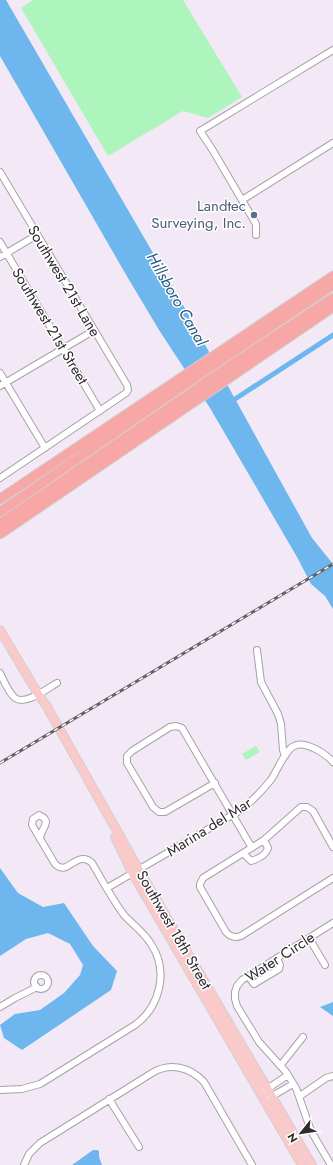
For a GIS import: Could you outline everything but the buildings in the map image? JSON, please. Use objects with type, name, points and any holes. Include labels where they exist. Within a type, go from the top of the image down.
[{"type":"highway","points":[[0,500],[182,381],[333,276]]},
{"type":"highway","points":[[219,356],[333,286]]},
{"type":"highway","points":[[0,524],[229,372],[333,298]]},
{"type":"highway","points":[[229,372],[333,307]]},
{"type":"highway","points":[[0,512],[182,381]]},
{"type":"highway","points":[[0,534],[192,397]]},
{"type":"main road","name":"Southwest 18th Street","points":[[0,630],[38,694],[44,708],[136,872],[264,1091],[302,1165]]},
{"type":"main road","name":"Southwest 18th Street","points":[[268,1099],[312,1165]]},
{"type":"street","points":[[256,235],[256,224],[200,131],[333,50]]},
{"type":"street","points":[[242,200],[333,143]]},
{"type":"street","name":"Southwest 21st Lane","points":[[0,172],[127,386],[128,390],[126,393],[100,411]]},
{"type":"street","points":[[0,257],[37,235]]},
{"type":"street","name":"Southwest 21st Street","points":[[0,242],[100,411]]},
{"type":"street","points":[[3,384],[93,330]]},
{"type":"street","points":[[0,373],[3,384],[45,448]]},
{"type":"street","points":[[0,478],[100,411]]},
{"type":"street","points":[[257,650],[261,682],[278,714],[281,724],[283,750],[285,756]]},
{"type":"street","points":[[0,673],[15,698],[20,700],[26,700],[57,683]]},
{"type":"street","points":[[215,783],[165,812],[158,812],[153,807],[127,763],[127,756],[132,751],[170,727],[180,726],[215,783],[252,848]]},
{"type":"street","name":"Marina del Mar","points":[[108,888],[233,815],[251,802],[266,786],[291,748],[296,745],[311,747],[324,754],[333,762]]},
{"type":"street","points":[[333,847],[313,811],[308,807],[304,807],[298,809],[282,826],[264,840],[203,878],[200,884],[201,890],[226,932],[231,936],[238,937],[333,878]]},
{"type":"street","points":[[0,1090],[22,1089],[40,1084],[135,1025],[146,1015],[156,998],[161,979],[158,959],[152,945],[143,933],[125,915],[89,859],[80,859],[66,867],[60,868],[54,864],[40,838]]},
{"type":"street","points":[[243,854],[251,861],[264,855],[268,848],[264,840]]},
{"type":"street","name":"Water Circle","points":[[331,1165],[311,1131],[300,1096],[288,1075],[259,1042],[236,1003],[235,996],[239,983],[248,976],[333,923]]},
{"type":"street","points":[[309,938],[325,965]]},
{"type":"street","points":[[248,976],[254,984],[279,969],[280,965],[277,958]]},
{"type":"street","points":[[0,1007],[36,987]]},
{"type":"street","points":[[280,1066],[303,1037]]},
{"type":"street","points":[[24,1165],[29,1154],[40,1143],[161,1069],[175,1067],[189,1070],[204,1082],[252,1165]]},
{"type":"street","points":[[264,1091],[288,1075]]},
{"type":"street","points":[[300,1096],[326,1078],[333,1076]]},
{"type":"street","points":[[268,1099],[293,1084]]},
{"type":"street","points":[[110,1099],[139,1147]]},
{"type":"green space","points":[[33,0],[183,0],[242,97],[208,118],[183,111],[108,156],[21,8]]},
{"type":"green space","points":[[256,746],[260,752],[246,760],[242,754]]},
{"type":"water","name":"Hillsboro Canal","points":[[0,0],[6,0],[178,296],[312,538],[333,564],[333,609],[325,596],[311,584],[297,557],[210,408],[159,330],[125,273],[0,56]]},
{"type":"water","points":[[0,868],[18,893],[43,907],[64,903],[93,946],[117,971],[111,990],[22,1050],[4,1038],[0,1025],[15,1014],[40,1010],[64,993],[80,975],[83,965],[70,944],[48,933],[26,939],[0,956]]},
{"type":"water","points":[[333,1002],[333,1016],[320,1007]]},
{"type":"water","points":[[93,1150],[99,1151],[99,1157],[102,1165],[72,1165]]},
{"type":"waterway","points":[[229,403],[333,335]]},
{"type":"railway","points":[[0,763],[333,564]]},
{"type":"place","name":"Landtec Surveying, Inc.","points":[[254,215]]}]
